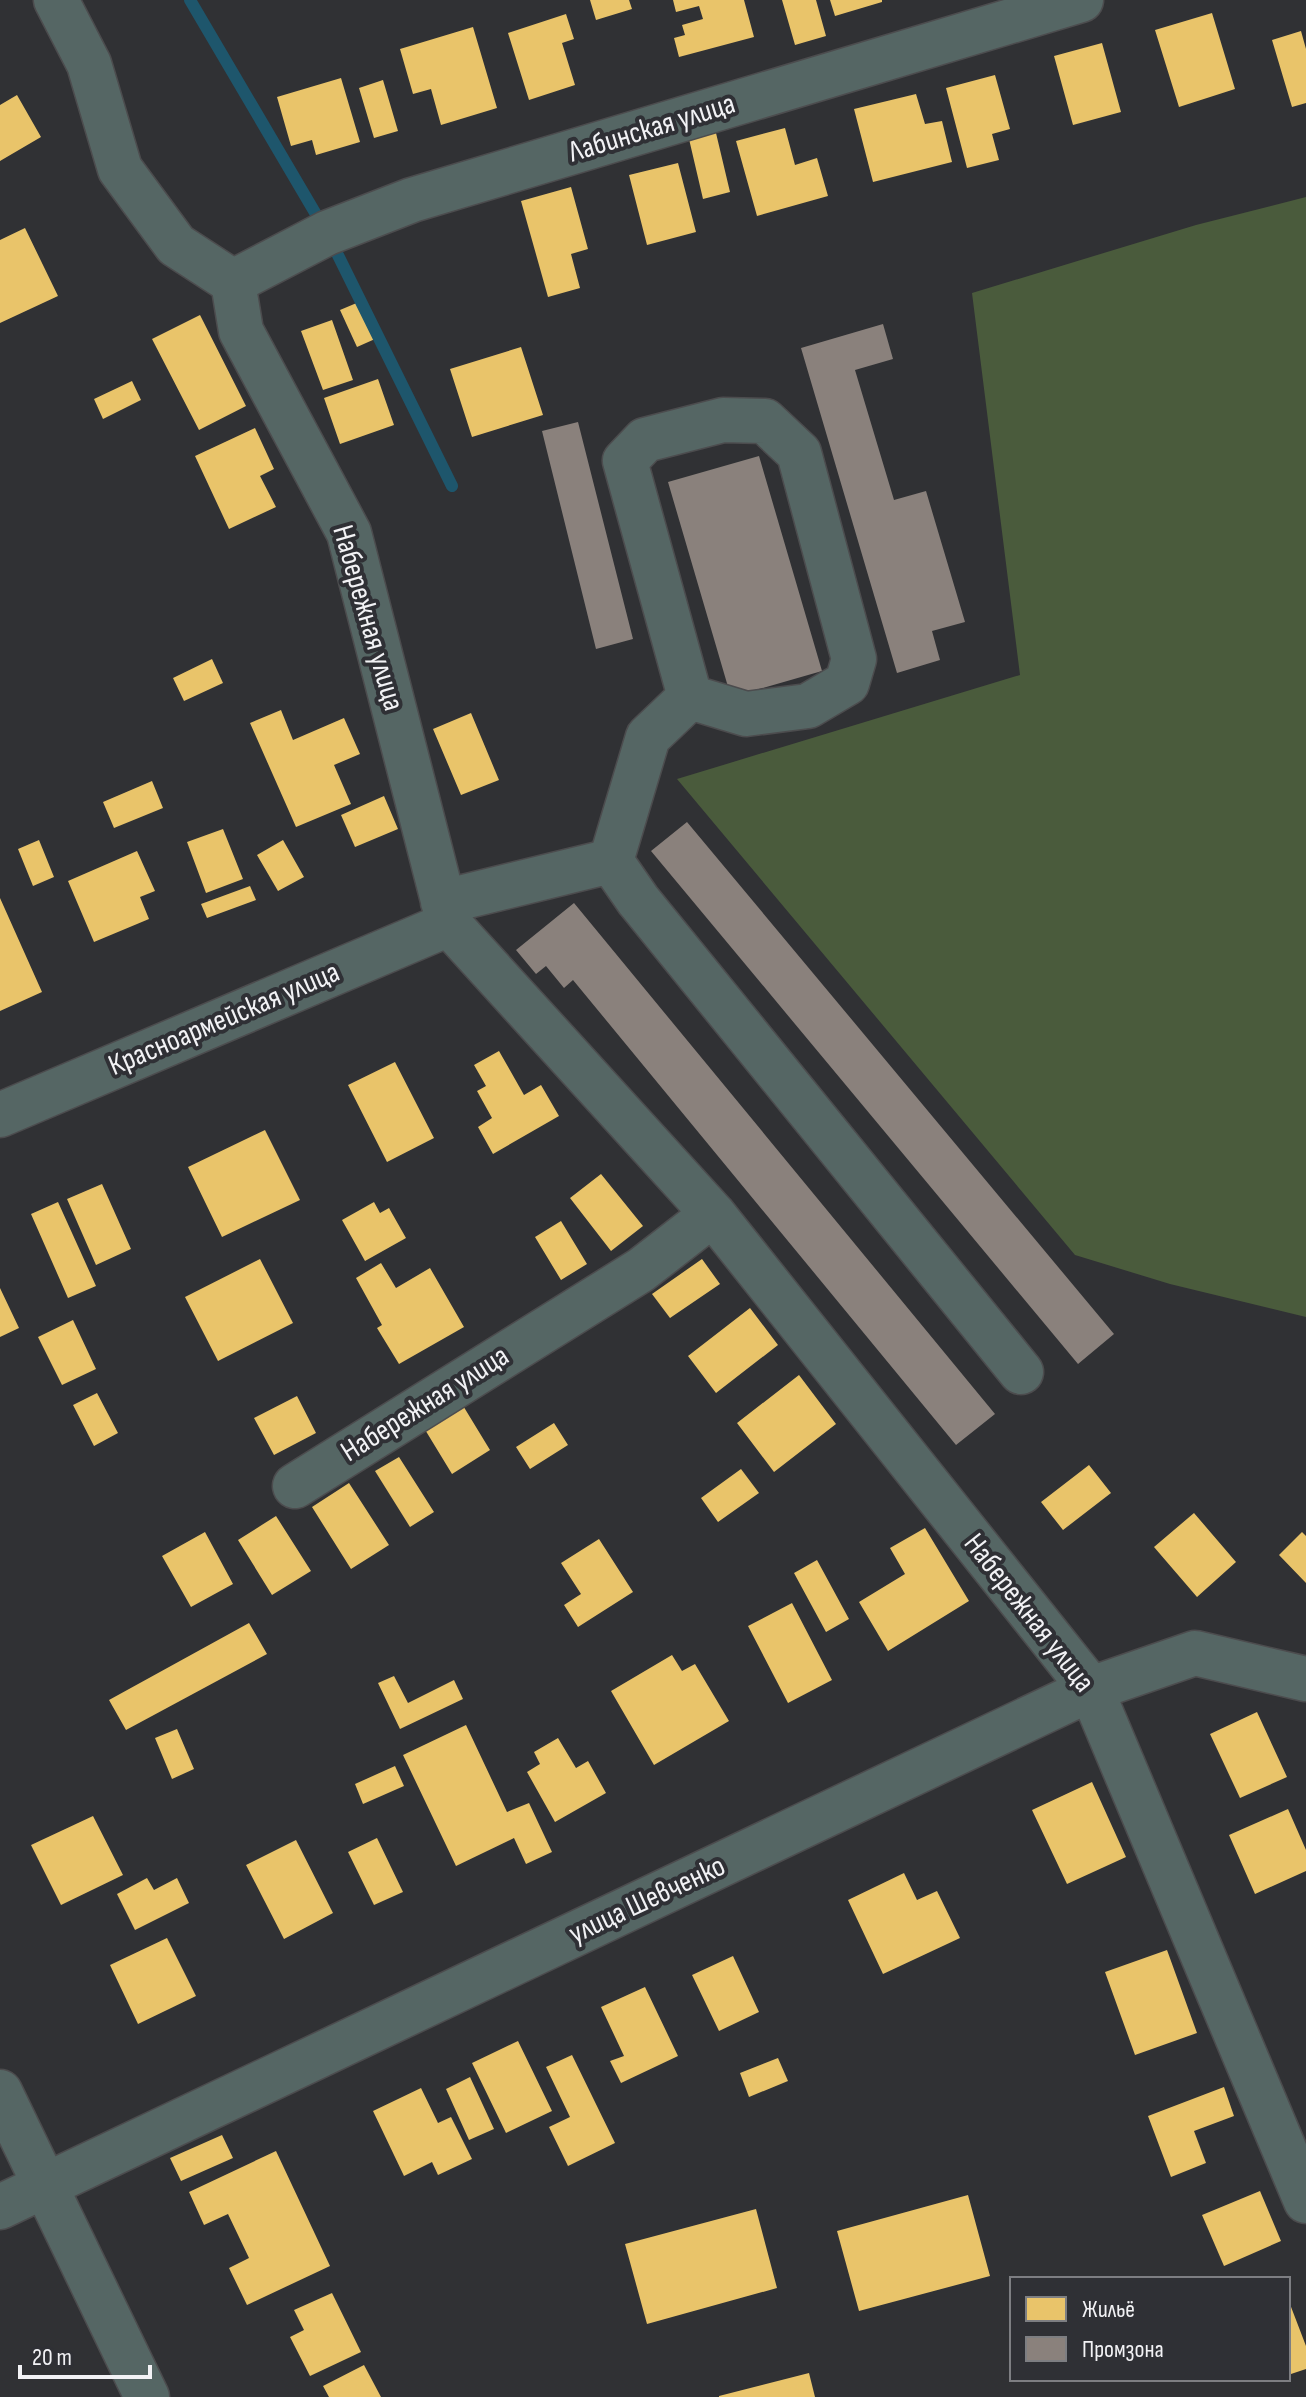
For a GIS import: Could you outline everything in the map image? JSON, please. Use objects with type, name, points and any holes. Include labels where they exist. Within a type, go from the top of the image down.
[{"type":"street","points":[[56,0],[89,64],[120,169],[176,245],[233,282]]},
{"type":"street","name":"Лабинская улица","points":[[233,282],[327,233],[412,200],[1081,0]]},
{"type":"street","name":"Набережная улица","points":[[233,282],[241,331],[349,533],[446,913],[713,1214],[1091,1689],[1306,2201]]},
{"type":"street","points":[[723,420],[765,421],[799,453],[854,659],[847,683],[808,706],[746,714],[690,697],[625,461],[645,440],[723,420]]},
{"type":"street","points":[[690,697],[648,737],[611,861],[638,900],[1021,1372]]},
{"type":"street","name":"Красноармейская улица","points":[[0,1115],[446,913],[611,861]]},
{"type":"street","name":"Набережная улица","points":[[295,1486],[641,1270],[713,1214]]},
{"type":"street","name":"улица Шевченко","points":[[0,2207],[1091,1689],[1195,1653],[1306,1679]]},
{"type":"street","points":[[0,2092],[147,2397]]},
{"type":"green space","points":[[1306,197],[1306,1317],[1170,1284],[1075,1255],[677,779],[1020,675],[972,293],[1196,225]]},
{"type":"building: Жильё","points":[[590,0],[629,0],[632,9],[596,20]]},
{"type":"building: Жильё","points":[[673,0],[744,0],[754,37],[679,57],[674,38],[685,35],[682,25],[703,19],[699,6],[676,12]]},
{"type":"building: Жильё","points":[[782,0],[816,0],[826,36],[795,45]]},
{"type":"building: Жильё","points":[[830,0],[882,0],[882,2],[835,16]]},
{"type":"building: Жильё","points":[[1212,13],[1235,89],[1179,107],[1155,30]]},
{"type":"building: Жильё","points":[[566,14],[574,39],[562,43],[575,85],[529,100],[508,33]]},
{"type":"building: Жильё","points":[[473,27],[497,108],[441,125],[431,89],[413,94],[400,49]]},
{"type":"building: Жильё","points":[[1301,31],[1306,49],[1306,103],[1292,107],[1272,40]]},
{"type":"building: Жильё","points":[[1102,43],[1121,112],[1073,125],[1054,56]]},
{"type":"building: Жильё","points":[[995,75],[1010,129],[992,134],[999,160],[967,168],[946,88]]},
{"type":"building: Жильё","points":[[341,78],[360,142],[316,155],[312,140],[291,146],[277,97]]},
{"type":"building: Жильё","points":[[383,80],[398,131],[374,138],[359,88]]},
{"type":"building: Жильё","points":[[916,94],[925,124],[942,121],[952,162],[873,182],[854,109]]},
{"type":"building: Жильё","points":[[17,95],[41,137],[0,161],[0,105]]},
{"type":"building: Жильё","points":[[785,128],[795,165],[817,158],[828,196],[757,216],[736,141]]},
{"type":"building: Жильё","points":[[716,133],[730,192],[703,199],[689,139]]},
{"type":"building: Жильё","points":[[678,163],[696,232],[647,245],[629,175]]},
{"type":"building: Жильё","points":[[571,187],[588,249],[571,254],[580,288],[548,297],[521,201]]},
{"type":"building: Жильё","points":[[25,228],[58,296],[0,323],[0,240]]},
{"type":"building: Жильё","points":[[359,302],[375,339],[357,347],[340,310]]},
{"type":"building: Жильё","points":[[200,315],[246,406],[199,430],[152,339]]},
{"type":"building: Жильё","points":[[332,320],[353,380],[323,390],[301,331]]},
{"type":"building: Жильё","points":[[521,347],[543,415],[472,437],[450,369]]},
{"type":"building: Жильё","points":[[378,379],[394,425],[340,444],[324,398]]},
{"type":"building: Жильё","points":[[132,381],[141,400],[103,419],[94,399]]},
{"type":"building: Жильё","points":[[255,428],[274,469],[260,476],[276,507],[229,529],[195,456]]},
{"type":"building: Жильё","points":[[212,659],[223,683],[184,701],[173,678]]},
{"type":"building: Жильё","points":[[281,710],[293,740],[344,718],[360,754],[334,765],[351,804],[296,827],[250,723]]},
{"type":"building: Жильё","points":[[471,713],[499,780],[461,795],[433,729]]},
{"type":"building: Жильё","points":[[152,781],[163,808],[114,828],[103,802]]},
{"type":"building: Жильё","points":[[384,796],[398,829],[355,847],[341,815]]},
{"type":"building: Жильё","points":[[223,829],[243,879],[206,893],[187,842]]},
{"type":"building: Жильё","points":[[39,840],[54,877],[33,886],[18,849]]},
{"type":"building: Жильё","points":[[283,840],[304,877],[278,891],[257,855]]},
{"type":"building: Жильё","points":[[137,851],[155,891],[140,897],[149,919],[94,942],[68,881]]},
{"type":"building: Жильё","points":[[250,886],[256,900],[207,918],[201,904]]},
{"type":"building: Жильё","points":[[0,898],[42,992],[0,1011]]},
{"type":"building: Жильё","points":[[499,1051],[524,1095],[541,1085],[559,1116],[493,1154],[478,1127],[492,1118],[477,1091],[486,1086],[474,1065]]},
{"type":"building: Жильё","points":[[395,1062],[434,1138],[387,1162],[348,1085]]},
{"type":"building: Жильё","points":[[265,1130],[300,1200],[222,1237],[188,1167]]},
{"type":"building: Жильё","points":[[601,1174],[643,1226],[611,1251],[570,1198]]},
{"type":"building: Жильё","points":[[102,1184],[131,1249],[96,1265],[67,1199]]},
{"type":"building: Жильё","points":[[58,1202],[96,1286],[68,1298],[31,1214]]},
{"type":"building: Жильё","points":[[374,1202],[380,1213],[389,1208],[406,1238],[365,1261],[342,1220]]},
{"type":"building: Жильё","points":[[561,1221],[587,1264],[561,1280],[535,1237]]},
{"type":"building: Жильё","points":[[260,1259],[293,1323],[218,1361],[185,1297]]},
{"type":"building: Жильё","points":[[702,1259],[720,1284],[670,1318],[652,1294]]},
{"type":"building: Жильё","points":[[381,1263],[396,1288],[430,1268],[464,1327],[399,1364],[377,1328],[382,1325],[356,1278]]},
{"type":"building: Жильё","points":[[0,1288],[19,1328],[0,1337]]},
{"type":"building: Жильё","points":[[750,1308],[778,1345],[716,1393],[688,1356]]},
{"type":"building: Жильё","points":[[73,1320],[96,1369],[62,1385],[38,1337]]},
{"type":"building: Жильё","points":[[799,1375],[836,1424],[774,1472],[737,1423]]},
{"type":"building: Жильё","points":[[97,1393],[118,1433],[94,1446],[73,1405]]},
{"type":"building: Жильё","points":[[297,1396],[316,1433],[274,1455],[254,1418]]},
{"type":"building: Жильё","points":[[462,1404],[490,1450],[452,1474],[424,1428]]},
{"type":"building: Жильё","points":[[554,1423],[568,1445],[530,1469],[516,1447]]},
{"type":"building: Жильё","points":[[399,1457],[434,1512],[410,1527],[375,1471]]},
{"type":"building: Жильё","points":[[1089,1465],[1111,1493],[1063,1530],[1041,1502]]},
{"type":"building: Жильё","points":[[741,1469],[759,1493],[718,1522],[701,1498]]},
{"type":"building: Жильё","points":[[349,1483],[389,1545],[351,1569],[312,1507]]},
{"type":"building: Жильё","points":[[1194,1513],[1236,1562],[1197,1597],[1154,1547]]},
{"type":"building: Жильё","points":[[276,1516],[311,1571],[272,1595],[238,1540]]},
{"type":"building: Жильё","points":[[925,1528],[969,1601],[888,1651],[859,1602],[905,1574],[890,1548]]},
{"type":"building: Жильё","points":[[205,1532],[233,1584],[191,1607],[162,1556]]},
{"type":"building: Жильё","points":[[1302,1532],[1306,1536],[1306,1583],[1279,1555]]},
{"type":"building: Жильё","points":[[599,1539],[633,1592],[578,1627],[564,1605],[581,1594],[561,1563]]},
{"type":"building: Жильё","points":[[817,1560],[849,1619],[826,1632],[794,1573]]},
{"type":"building: Жильё","points":[[792,1603],[832,1680],[788,1703],[748,1626]]},
{"type":"building: Жильё","points":[[249,1623],[267,1654],[126,1730],[109,1700]]},
{"type":"building: Жильё","points":[[672,1655],[682,1671],[695,1664],[729,1721],[654,1765],[611,1691]]},
{"type":"building: Жильё","points":[[394,1676],[408,1703],[454,1680],[463,1699],[400,1729],[378,1683]]},
{"type":"building: Жильё","points":[[1257,1712],[1287,1777],[1240,1798],[1210,1734]]},
{"type":"building: Жильё","points":[[466,1725],[507,1812],[529,1803],[552,1852],[526,1864],[514,1838],[456,1866],[403,1755]]},
{"type":"building: Жильё","points":[[177,1729],[194,1769],[172,1779],[155,1738]]},
{"type":"building: Жильё","points":[[558,1738],[576,1768],[588,1761],[606,1793],[555,1822],[527,1772],[540,1764],[534,1752]]},
{"type":"building: Жильё","points":[[395,1766],[404,1786],[363,1804],[355,1784]]},
{"type":"building: Жильё","points":[[1092,1782],[1126,1857],[1067,1884],[1032,1810]]},
{"type":"building: Жильё","points":[[1288,1809],[1306,1850],[1306,1871],[1255,1894],[1229,1835]]},
{"type":"building: Жильё","points":[[93,1816],[123,1875],[61,1905],[31,1845]]},
{"type":"building: Жильё","points":[[377,1838],[403,1892],[374,1905],[348,1852]]},
{"type":"building: Жильё","points":[[296,1840],[333,1913],[284,1939],[246,1865]]},
{"type":"building: Жильё","points":[[904,1873],[917,1900],[937,1891],[960,1938],[883,1974],[848,1900]]},
{"type":"building: Жильё","points":[[147,1878],[154,1890],[177,1878],[189,1903],[135,1930],[117,1894]]},
{"type":"building: Жильё","points":[[167,1938],[196,1996],[138,2024],[110,1965]]},
{"type":"building: Жильё","points":[[1167,1950],[1197,2033],[1135,2055],[1105,1972]]},
{"type":"building: Жильё","points":[[733,1956],[759,2012],[719,2031],[692,1975]]},
{"type":"building: Жильё","points":[[645,1987],[678,2056],[621,2083],[610,2061],[624,2056],[601,2007]]},
{"type":"building: Жильё","points":[[518,2041],[552,2111],[506,2133],[472,2063]]},
{"type":"building: Жильё","points":[[572,2055],[615,2143],[568,2166],[549,2127],[570,2117],[546,2067]]},
{"type":"building: Жильё","points":[[778,2058],[788,2081],[749,2097],[740,2073]]},
{"type":"building: Жильё","points":[[470,2077],[494,2129],[469,2140],[446,2089]]},
{"type":"building: Жильё","points":[[1224,2087],[1234,2116],[1194,2131],[1206,2163],[1171,2177],[1148,2116]]},
{"type":"building: Жильё","points":[[421,2088],[438,2123],[451,2117],[472,2159],[438,2175],[432,2162],[404,2176],[373,2111]]},
{"type":"building: Жильё","points":[[222,2135],[233,2158],[181,2181],[170,2158]]},
{"type":"building: Жильё","points":[[276,2151],[330,2266],[247,2305],[229,2268],[249,2258],[228,2214],[204,2225],[189,2192]]},
{"type":"building: Жильё","points":[[1260,2191],[1281,2241],[1224,2266],[1202,2215]]},
{"type":"building: Жильё","points":[[968,2195],[990,2276],[859,2311],[837,2231]]},
{"type":"building: Жильё","points":[[756,2209],[777,2288],[647,2324],[625,2244]]},
{"type":"building: Жильё","points":[[332,2293],[361,2352],[310,2376],[290,2337],[304,2330],[294,2310]]},
{"type":"building: Жильё","points":[[1290,2304],[1306,2346],[1306,2369],[1290,2374]]},
{"type":"building: Жильё","points":[[364,2365],[381,2397],[329,2397],[323,2386]]},
{"type":"building: Жильё","points":[[809,2373],[815,2397],[719,2397],[719,2396]]},
{"type":"building: Промзона","points":[[883,324],[893,359],[855,370],[894,500],[926,491],[965,622],[932,631],[940,660],[897,673],[801,348]]},
{"type":"building: Промзона","points":[[578,422],[633,639],[596,649],[542,431]]},
{"type":"building: Промзона","points":[[759,456],[822,671],[731,697],[668,482]]},
{"type":"building: Промзона","points":[[687,822],[1114,1334],[1078,1364],[651,851]]},
{"type":"building: Промзона","points":[[574,903],[995,1414],[956,1445],[573,980],[564,988],[546,966],[536,974],[516,950]]},
{"type":"waterway","points":[[190,0],[327,233],[452,486]]}]
